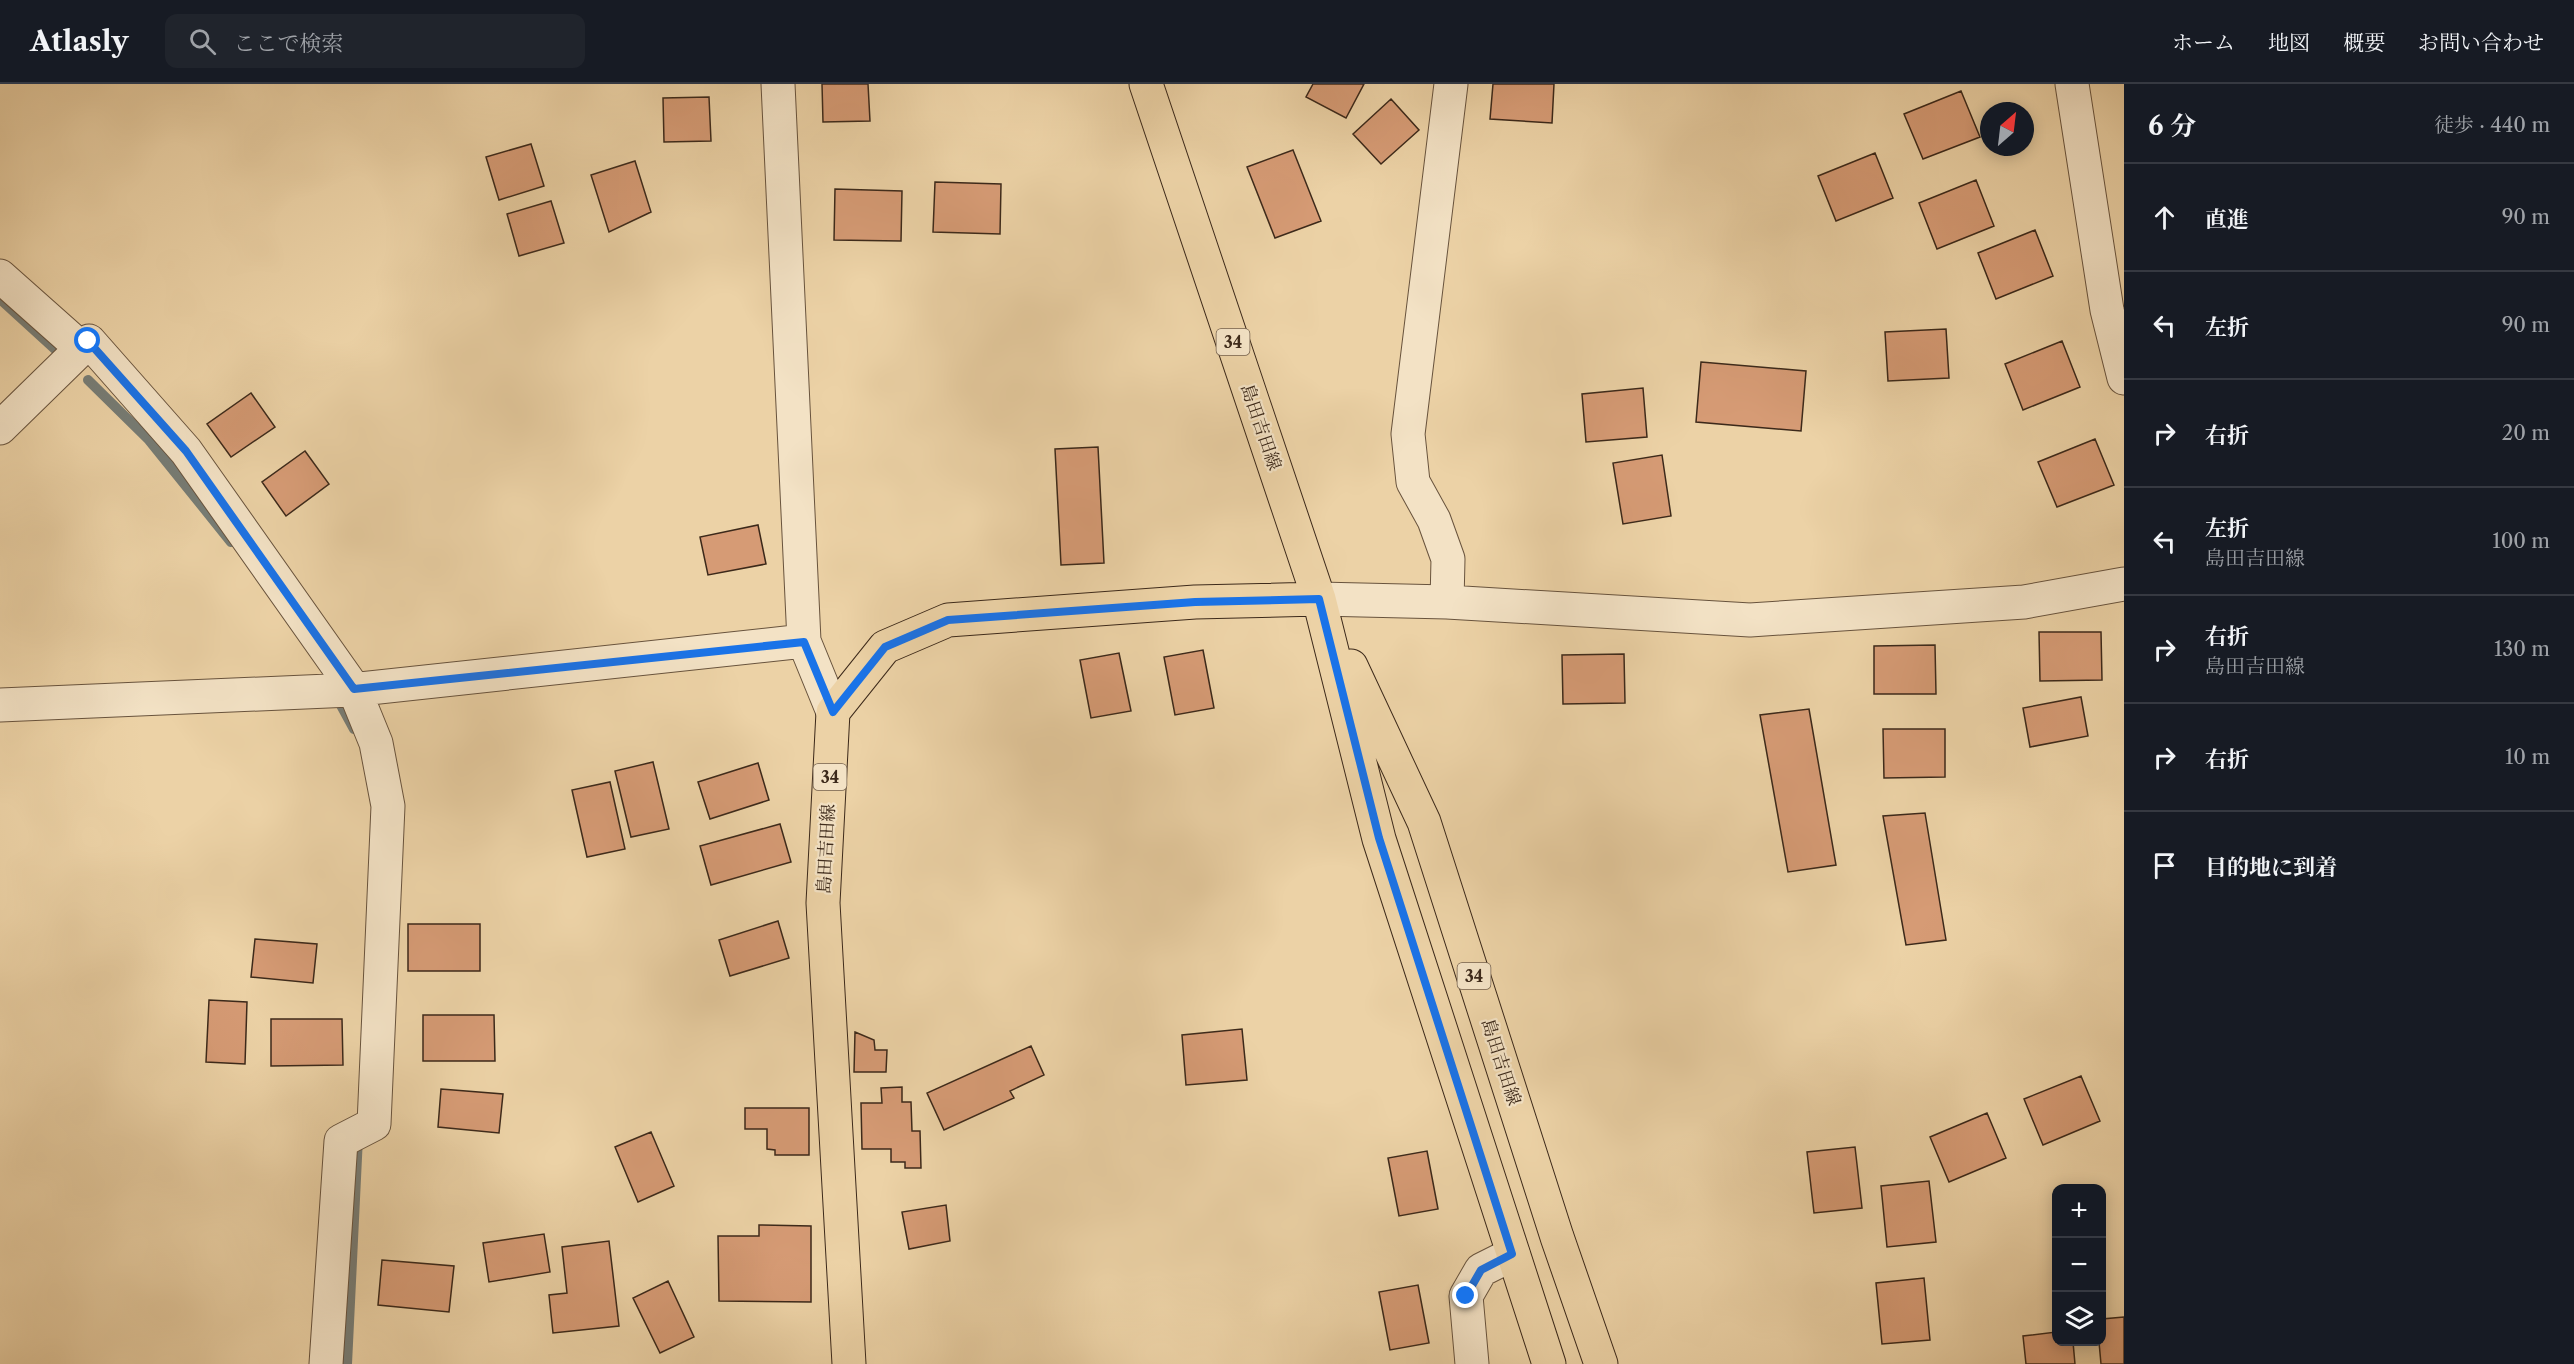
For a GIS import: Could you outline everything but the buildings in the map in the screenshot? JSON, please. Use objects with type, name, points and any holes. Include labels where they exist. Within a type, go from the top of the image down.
[{"type":"main road","name":"島田吉田線","points":[[1146,84],[1319,599],[1379,838],[1549,1364]]},
{"type":"main road","name":"島田吉田線","points":[[1319,599],[1424,822],[1557,1237],[1601,1364]]},
{"type":"main road","points":[[833,712],[885,647],[948,620],[1195,602],[1319,599]]},
{"type":"main road","name":"島田吉田線","points":[[833,712],[823,903],[849,1364]]},
{"type":"street","points":[[778,84],[804,642],[833,712]]},
{"type":"street","points":[[1447,602],[1448,559],[1434,520],[1413,482],[1408,434],[1451,84]]},
{"type":"street","points":[[2072,84],[2107,310],[2124,378]]},
{"type":"street","points":[[0,276],[81,348]]},
{"type":"street","points":[[0,428],[88,341],[186,451],[352,690],[376,743],[388,806],[374,1124],[341,1141],[327,1364]]},
{"type":"street","points":[[1319,599],[1447,602],[1749,620],[2024,602],[2124,584]]},
{"type":"street","points":[[0,705],[352,690],[804,642]]},
{"type":"street","points":[[1472,1364],[1466,1296],[1481,1270],[1512,1254]]},
{"type":"waterway","points":[[0,299],[56,350]]},
{"type":"waterway","points":[[88,380],[149,440],[231,542]]},
{"type":"waterway","points":[[336,696],[354,729]]},
{"type":"waterway","points":[[347,1364],[358,1137]]},
{"type":"route","points":[[88,341],[186,451],[354,689],[804,642],[833,712],[885,647],[948,620],[1195,602],[1319,599],[1379,838],[1512,1254],[1481,1270],[1466,1296]]}]
